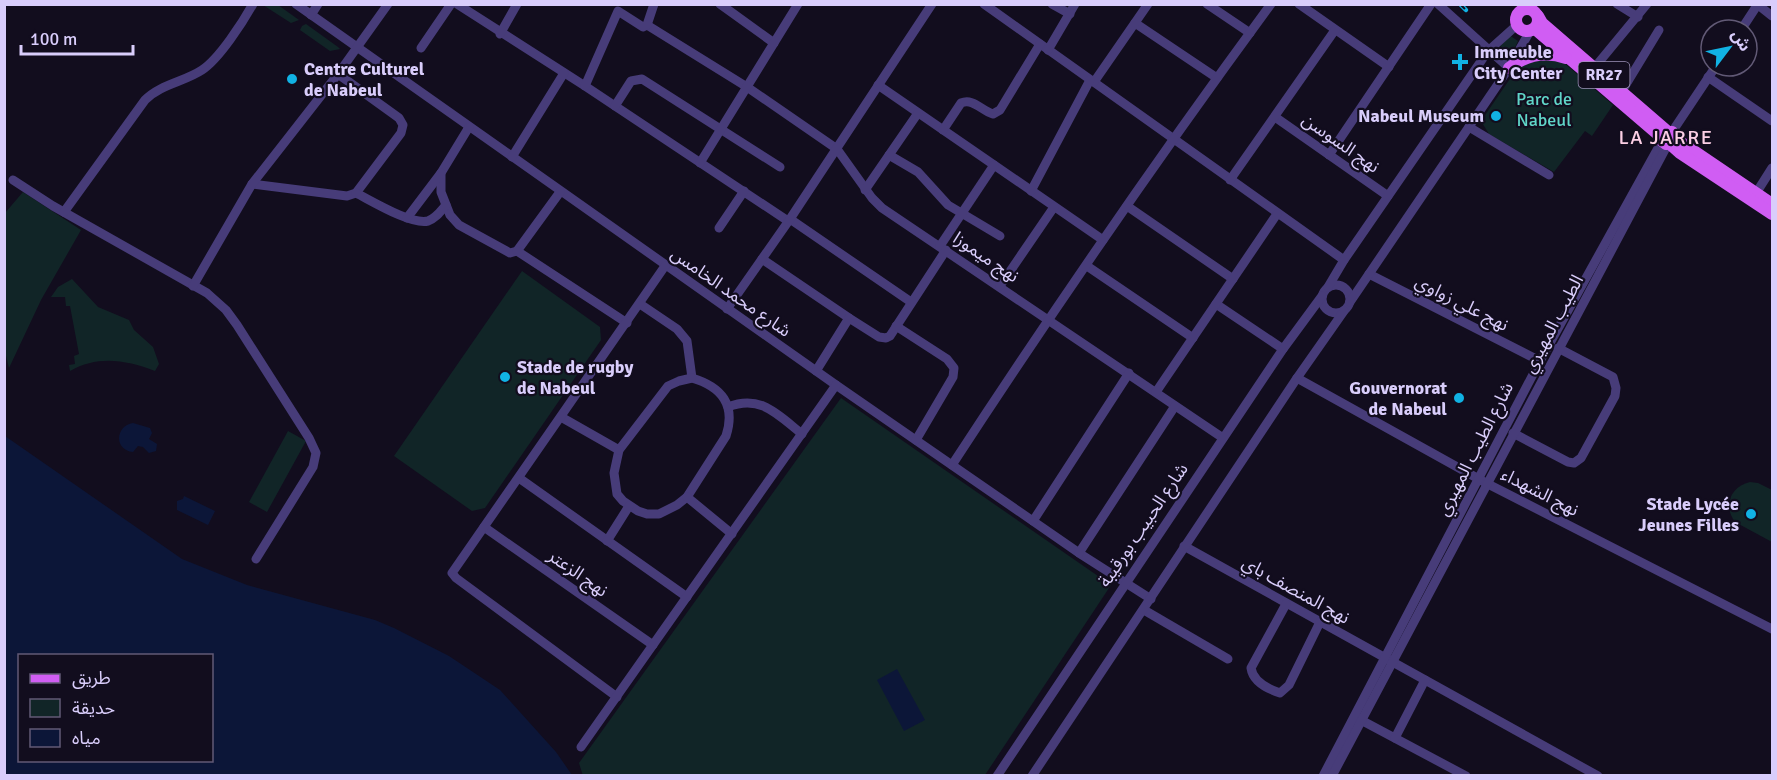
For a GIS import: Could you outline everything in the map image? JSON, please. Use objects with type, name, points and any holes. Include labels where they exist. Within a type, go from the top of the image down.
[{"type":"main road","points":[[1508,4],[1527,12],[1538,23],[1532,30]]},
{"type":"main road","name":"RR27","points":[[1668,138],[1622,91],[1527,12],[1524,31],[1532,30],[1668,138],[1754,197],[1773,214]]},
{"type":"main road","points":[[1509,68],[1525,57],[1540,54],[1557,55],[1572,60]]},
{"type":"main road","name":"RR27","points":[[1754,197],[1773,204]]},
{"type":"street","points":[[64,212],[145,100],[154,92],[190,77],[210,64],[254,4]]},
{"type":"street","name":"شارع محمد الخامس","points":[[296,4],[665,266],[1079,553],[1151,599]]},
{"type":"street","points":[[311,15],[318,4]]},
{"type":"street","points":[[193,286],[252,184],[338,74],[388,4]]},
{"type":"street","points":[[421,48],[451,4]]},
{"type":"street","points":[[457,4],[911,302]]},
{"type":"street","points":[[500,34],[517,4]]},
{"type":"street","points":[[647,25],[654,4]]},
{"type":"street","points":[[720,4],[774,43]]},
{"type":"street","points":[[700,162],[798,4]]},
{"type":"street","points":[[727,309],[837,149],[932,4]]},
{"type":"street","points":[[984,4],[1344,260]]},
{"type":"street","points":[[1052,4],[1070,14]]},
{"type":"street","points":[[1048,50],[1075,4]]},
{"type":"street","points":[[1031,191],[1092,81],[1148,4]]},
{"type":"street","points":[[1207,4],[1250,33]]},
{"type":"street","points":[[952,465],[1048,318],[1087,266],[1173,138],[1271,4]]},
{"type":"street","points":[[1299,4],[1389,68]]},
{"type":"street","points":[[1329,155],[1431,4]]},
{"type":"street","points":[[1438,4],[1509,68]]},
{"type":"street","points":[[1617,4],[1638,17]]},
{"type":"street","points":[[1595,67],[1647,4]]},
{"type":"street","points":[[1749,18],[1758,5],[1773,16]]},
{"type":"street","points":[[585,86],[614,8]]},
{"type":"street","name":"نهج ميموزا","points":[[614,8],[642,27],[647,25],[747,87],[837,149],[865,189],[882,208],[1223,438]]},
{"type":"street","points":[[1344,311],[1333,313],[1328,311],[1324,307],[1322,296],[1344,260],[1488,51],[1527,12]]},
{"type":"street","points":[[1135,23],[1217,78]]},
{"type":"street","points":[[1230,180],[1335,30]]},
{"type":"street","points":[[1032,776],[1297,378],[1509,68],[1532,30]]},
{"type":"street","points":[[1622,91],[1659,30]]},
{"type":"street","points":[[943,130],[964,101],[972,102],[993,114],[1000,110],[1040,44]]},
{"type":"street","points":[[512,157],[564,73]]},
{"type":"street","points":[[252,184],[347,196],[356,193],[401,133],[403,125],[399,118],[338,74]]},
{"type":"street","points":[[615,106],[631,81],[642,78],[780,167]]},
{"type":"street","points":[[1668,138],[1707,78]]},
{"type":"street","points":[[1709,78],[1773,121]]},
{"type":"street","points":[[878,86],[1103,240]]},
{"type":"street","points":[[865,189],[918,113]]},
{"type":"street","name":"نهج السوسن","points":[[1275,117],[1388,196]]},
{"type":"street","points":[[407,218],[441,173],[469,127]]},
{"type":"street","points":[[1469,127],[1549,176]]},
{"type":"street","name":"الطيب المهيري","points":[[1482,481],[1513,433],[1668,138]]},
{"type":"street","name":"شارع الطيب المهيري","points":[[1323,776],[1358,719],[1389,660],[1482,481],[1540,361],[1668,138]]},
{"type":"street","points":[[889,155],[918,172],[939,196],[961,213],[1000,236]]},
{"type":"street","points":[[762,259],[849,318],[884,338],[890,336],[943,248],[961,213],[994,165]]},
{"type":"street","points":[[1754,197],[1773,168]]},
{"type":"street","points":[[441,173],[441,192],[450,214],[459,225],[510,253],[517,251],[560,192]]},
{"type":"street","points":[[13,180],[64,212],[207,293],[217,301],[237,325],[309,438],[316,453],[313,467],[256,558]]},
{"type":"street","points":[[719,228],[744,192]]},
{"type":"street","points":[[356,193],[407,218],[425,222],[435,218],[446,205]]},
{"type":"street","points":[[1127,206],[1233,279]]},
{"type":"street","points":[[1000,286],[1054,207]]},
{"type":"street","points":[[1156,392],[1277,214]]},
{"type":"street","points":[[517,251],[627,323]]},
{"type":"street","points":[[617,697],[452,575],[453,570],[665,266]]},
{"type":"street","points":[[1087,266],[1193,338]]},
{"type":"street","name":"نهج علي زواوي","points":[[1369,274],[1540,361]]},
{"type":"street","points":[[1328,287],[1339,285],[1344,287],[1348,291],[1350,302]]},
{"type":"street","name":"شارع الحبيب بورقيبة","points":[[997,776],[1223,438],[1322,296]]},
{"type":"street","points":[[640,304],[677,329],[687,341],[692,378]]},
{"type":"street","points":[[1216,304],[1283,350]]},
{"type":"street","points":[[816,371],[849,318]]},
{"type":"street","points":[[896,326],[947,359],[954,368],[953,377],[916,440]]},
{"type":"street","points":[[1513,433],[1574,463],[1581,458],[1615,396],[1616,388],[1613,377],[1558,348]]},
{"type":"street","points":[[1033,521],[1129,373]]},
{"type":"street","points":[[692,378],[713,386],[721,393],[728,407],[730,426],[726,436],[687,497],[677,505],[659,514],[647,514],[629,506],[617,494],[614,473],[619,450],[668,387],[692,378]]},
{"type":"street","name":"نهج الشهداء","points":[[1297,378],[1482,481],[1773,629]]},
{"type":"street","points":[[580,747],[836,385]]},
{"type":"street","points":[[728,407],[759,404],[766,406],[802,434]]},
{"type":"street","points":[[1079,553],[1175,406]]},
{"type":"street","points":[[561,417],[619,450]]},
{"type":"street","points":[[519,478],[687,597]]},
{"type":"street","points":[[687,497],[732,534]]},
{"type":"street","points":[[607,541],[629,506]]},
{"type":"street","name":"نهج الزعتر","points":[[484,527],[652,645]]},
{"type":"street","name":"نهج المنصف باي","points":[[1184,546],[1598,776]]},
{"type":"street","points":[[1286,604],[1251,668],[1253,676],[1267,687],[1280,693],[1289,686],[1320,622]]},
{"type":"street","points":[[1144,610],[1228,659]]},
{"type":"street","points":[[1395,738],[1425,680]]},
{"type":"street","points":[[1332,776],[1358,719],[1466,776]]},
{"type":"green space","points":[[263,5],[278,5],[299,20],[291,23]]},
{"type":"green space","points":[[306,24],[340,49],[330,51],[300,30]]},
{"type":"green space","points":[[1509,35],[1518,41],[1511,56],[1508,57],[1499,48]]},
{"type":"green space","name":"Parc de Nabeul","points":[[1535,61],[1563,62],[1613,105],[1592,136],[1585,131],[1554,172],[1489,134],[1481,121],[1516,70]]},
{"type":"green space","points":[[23,192],[81,230],[41,300],[9,368],[4,348],[5,213]]},
{"type":"green space","points":[[522,271],[600,327],[601,340],[485,508],[472,511],[394,456]]},
{"type":"green space","points":[[72,279],[98,307],[129,320],[134,330],[153,347],[159,364],[155,371],[123,362],[102,361],[70,371],[69,365],[75,364],[74,356],[79,354],[70,306],[66,306],[65,297],[51,297],[58,287]]},
{"type":"green space","points":[[841,398],[1111,585],[985,775],[583,776],[579,763]]},
{"type":"green space","points":[[288,431],[306,441],[267,512],[249,502]]},
{"type":"green space","name":"Stade Lycée Jeunes Filles","points":[[1750,482],[1772,490],[1772,542],[1735,522],[1731,516],[1730,498],[1743,484]]},
{"type":"water","points":[[133,423],[150,428],[152,433],[149,439],[157,444],[156,451],[149,453],[143,447],[138,446],[133,452],[122,447],[120,433],[127,425]]},
{"type":"water","points":[[5,436],[182,559],[247,585],[375,620],[449,656],[500,690],[556,752],[572,775],[5,775]]},
{"type":"water","points":[[184,496],[215,511],[208,525],[177,510],[177,501],[183,499]]},
{"type":"water","points":[[897,669],[925,720],[904,731],[877,680]]},
{"type":"railway","points":[[1460,4],[1466,10]]},
{"type":"place","name":"Immeuble City Center","points":[[1460,62]]},
{"type":"place","name":"Centre Culturel de Nabeul","points":[[292,79]]},
{"type":"place","name":"Nabeul Museum","points":[[1496,116]]},
{"type":"place","name":"Stade de rugby de Nabeul","points":[[505,377]]},
{"type":"place","name":"Gouvernorat de Nabeul","points":[[1459,398]]},
{"type":"place","name":"Stade Lycée Jeunes Filles","points":[[1751,514]]},
{"type":"district","name":"LA JARRE","points":[[1666,137]]}]
